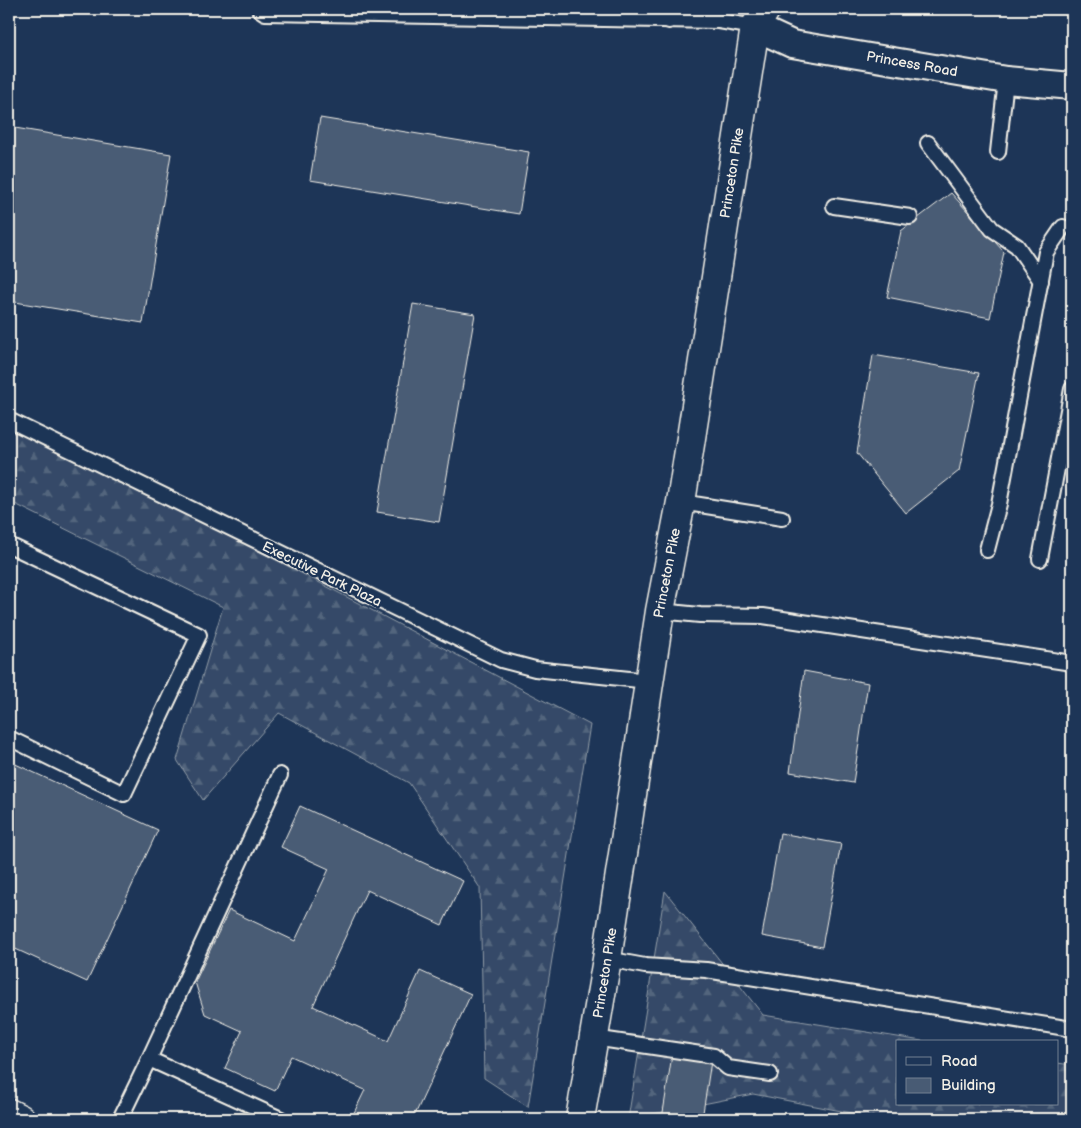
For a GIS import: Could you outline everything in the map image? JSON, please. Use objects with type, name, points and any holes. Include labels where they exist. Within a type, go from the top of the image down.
[{"type":"main road","name":"Princeton Pike","points":[[580,1119],[608,959],[648,681],[681,502],[756,15]]},
{"type":"main road","points":[[9,1113],[22,1119]]},
{"type":"street","name":"Princess Road","points":[[756,15],[792,44],[1006,80],[1072,86]]},
{"type":"lane","points":[[259,9],[265,13],[669,15],[719,21],[756,15]]},
{"type":"lane","points":[[998,152],[1006,80]]},
{"type":"lane","points":[[928,143],[992,229]]},
{"type":"lane","points":[[834,206],[910,217]]},
{"type":"lane","points":[[980,221],[1017,246],[1041,281]]},
{"type":"lane","points":[[987,550],[999,504],[1046,252],[1063,227]]},
{"type":"lane","points":[[1040,559],[1072,388]]},
{"type":"lane","name":"Executive Park Plaza","points":[[9,420],[501,660],[535,669],[648,681]]},
{"type":"lane","points":[[681,502],[782,518]]},
{"type":"lane","points":[[9,545],[199,636],[124,794],[9,738]]},
{"type":"lane","points":[[660,611],[700,615],[764,616],[1072,663]]},
{"type":"lane","points":[[120,1119],[280,775]]},
{"type":"lane","points":[[608,959],[645,966],[706,970],[1072,1029]]},
{"type":"lane","points":[[594,1038],[714,1056],[728,1068],[770,1074]]},
{"type":"lane","points":[[149,1059],[281,1119]]},
{"type":"green space","points":[[33,432],[590,725],[528,1107],[484,1078],[480,888],[409,783],[279,713],[203,800],[177,760],[223,607],[9,501],[9,433]]},
{"type":"green space","points":[[665,891],[763,1015],[916,1040],[896,1040],[896,1106],[1058,1106],[1058,1063],[1072,1065],[1072,1119],[883,1119],[753,1094],[628,1119]]},
{"type":"building","points":[[320,118],[529,152],[519,214],[310,180]]},
{"type":"building","points":[[9,127],[171,154],[143,323],[9,301]]},
{"type":"building","points":[[951,193],[1004,252],[990,318],[887,297],[901,231]]},
{"type":"building","points":[[413,304],[475,314],[439,522],[377,512]]},
{"type":"building","points":[[873,355],[979,373],[959,471],[906,513],[857,453]]},
{"type":"building","points":[[804,671],[868,683],[853,783],[790,772]]},
{"type":"building","points":[[9,761],[158,830],[87,982],[9,946]]},
{"type":"building","points":[[300,806],[463,881],[442,925],[367,890],[313,1006],[388,1041],[420,971],[471,994],[413,1119],[351,1119],[365,1090],[291,1056],[275,1091],[225,1068],[242,1031],[205,1014],[195,982],[229,910],[295,941],[329,869],[281,847]]},
{"type":"building","points":[[780,833],[841,844],[822,947],[762,936]]},
{"type":"building","points":[[1072,927],[1072,980],[1065,979]]},
{"type":"building","points":[[672,1055],[711,1061],[702,1119],[662,1119]]}]
